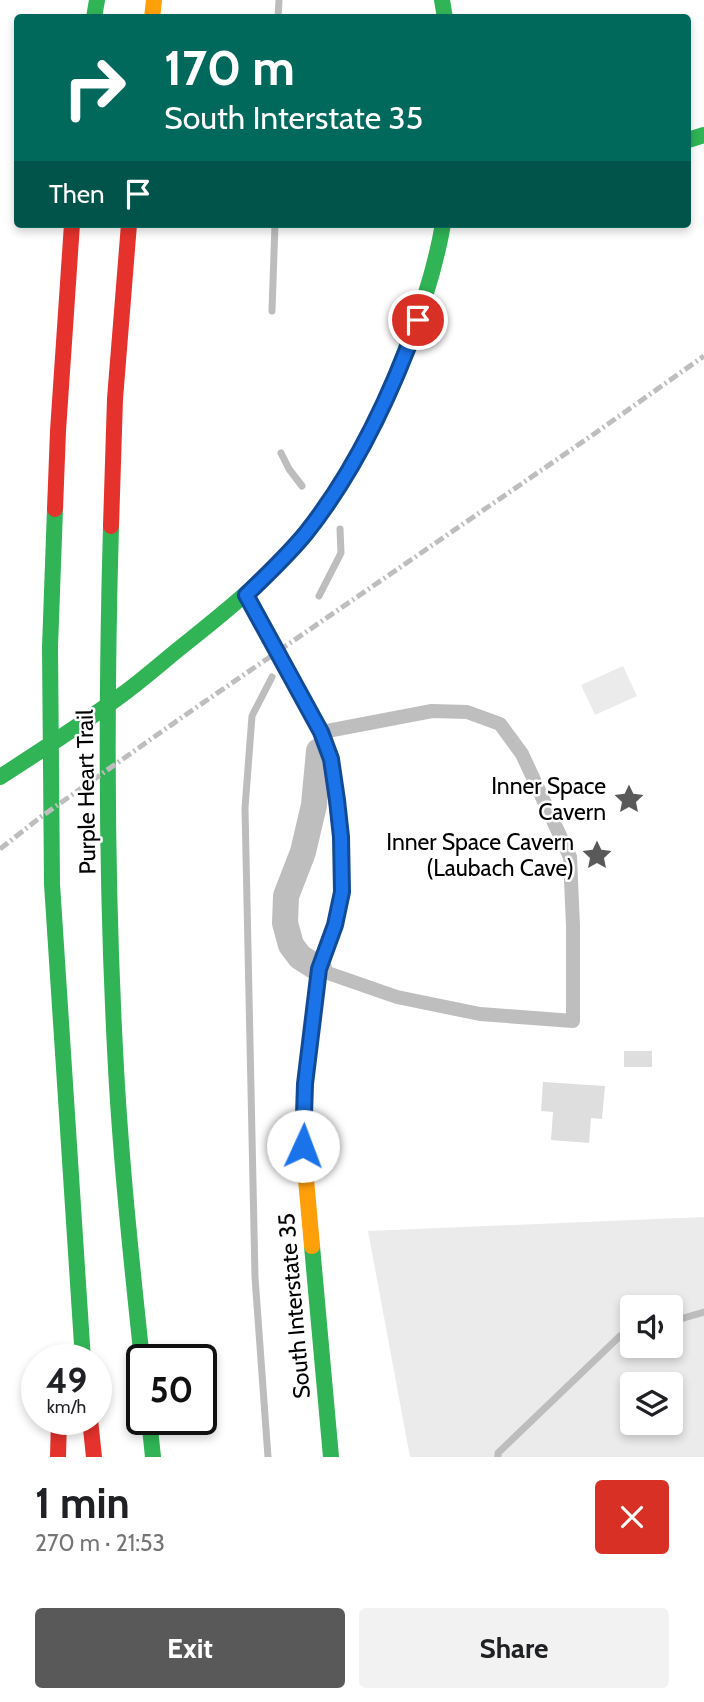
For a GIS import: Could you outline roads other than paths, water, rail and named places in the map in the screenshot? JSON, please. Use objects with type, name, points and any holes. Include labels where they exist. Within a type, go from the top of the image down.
[{"type":"main road","name":"Purple Heart Trail","points":[[72,228],[58,431],[50,647],[52,884],[81,1344]]},
{"type":"main road","name":"Purple Heart Trail","points":[[129,228],[114,420],[107,608],[108,847],[120,1122],[140,1344]]},
{"type":"main road","points":[[0,777],[124,694],[246,595],[306,532],[342,482],[388,396],[424,302],[441,243],[443,228]]},
{"type":"main road","name":"South Interstate 35","points":[[246,595],[321,732],[331,759],[341,837],[342,892],[335,925],[319,969],[305,1084],[303,1146],[331,1457]]},
{"type":"main road","points":[[75,1344],[80,1331]]},
{"type":"main road","points":[[58,1457],[59,1435]]},
{"type":"main road","points":[[92,1435],[94,1457]]},
{"type":"main road","points":[[151,1435],[153,1457]]},
{"type":"street","points":[[319,969],[300,957],[291,945],[285,923],[286,896],[303,852],[314,805],[321,732]]},
{"type":"lane","points":[[319,969],[397,997],[480,1014],[573,1021],[570,857],[522,754],[500,724],[467,712],[432,711],[321,732]]},
{"type":"waterway","points":[[278,14],[279,0]]},
{"type":"waterway","points":[[272,311],[275,228]]},
{"type":"waterway","points":[[281,453],[302,486]]},
{"type":"waterway","points":[[319,596],[341,553],[340,529]]},
{"type":"waterway","points":[[268,1457],[255,1277],[245,808],[252,716],[272,677]]},
{"type":"waterway","points":[[683,1318],[704,1312]]},
{"type":"waterway","points":[[498,1457],[498,1453],[620,1336]]},
{"type":"railway","points":[[0,849],[42,816],[181,718],[704,356]]},
{"type":"place","name":"Inner Space Cavern","points":[[629,799]]},
{"type":"place","name":"Inner Space Cavern (Laubach Cave)","points":[[597,855]]}]
